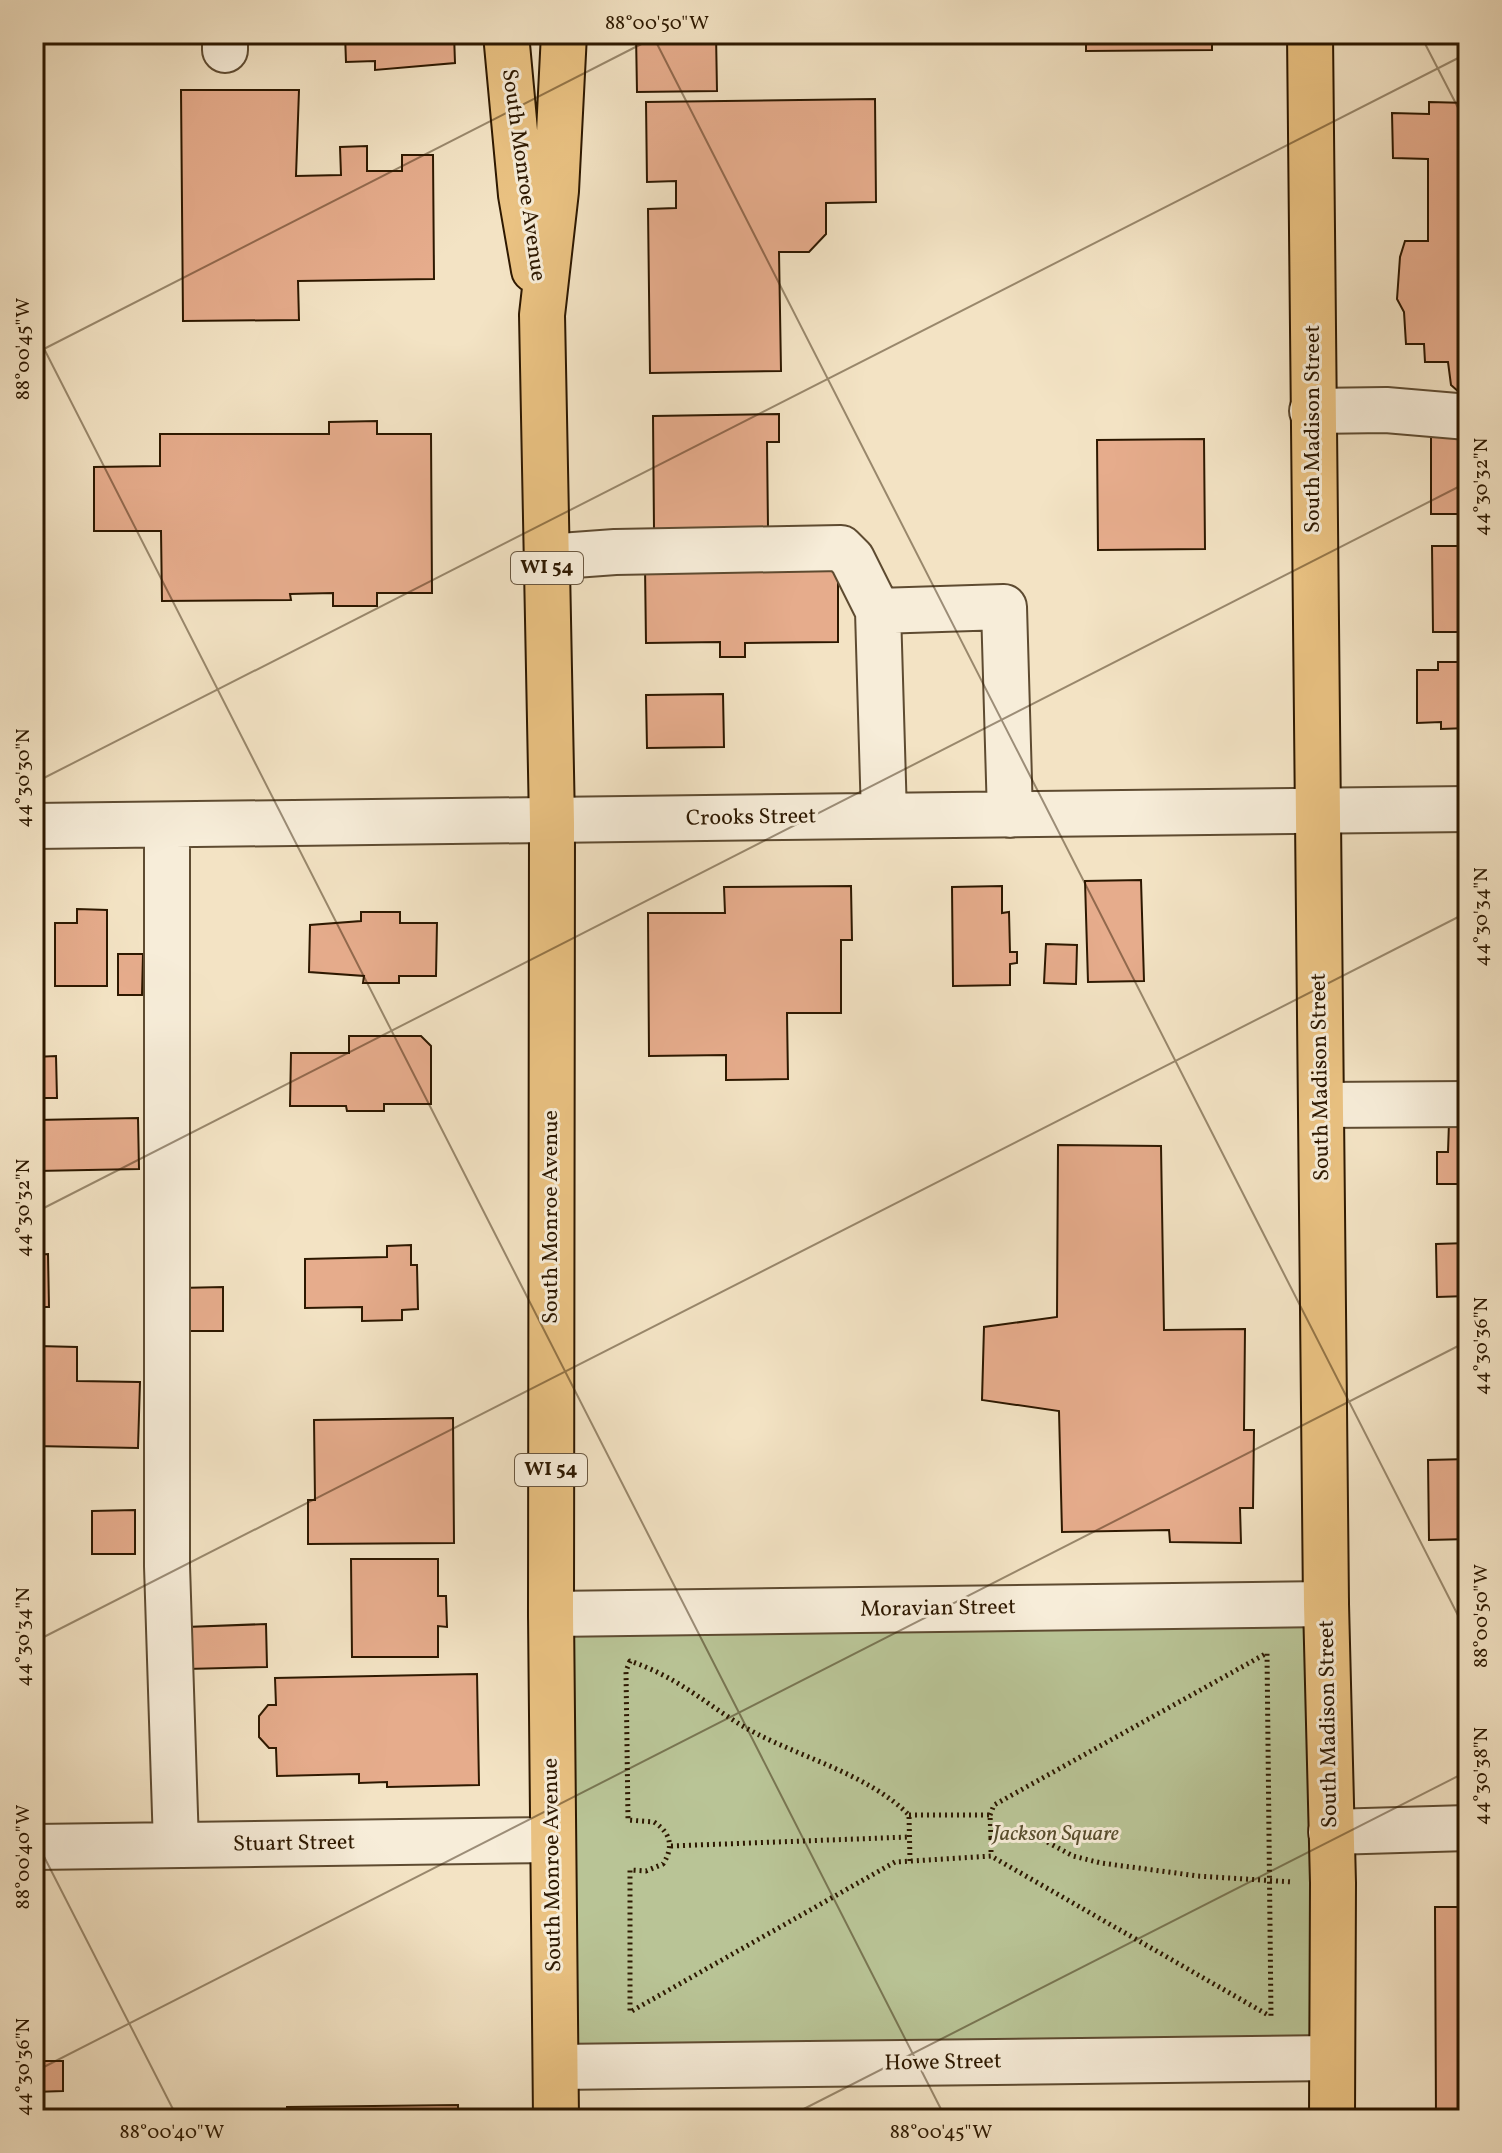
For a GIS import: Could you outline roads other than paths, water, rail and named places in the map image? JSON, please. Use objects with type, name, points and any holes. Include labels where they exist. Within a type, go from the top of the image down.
[{"type":"main road","name":"South Monroe Avenue","points":[[506,34],[521,195],[542,315]]},
{"type":"main road","name":"South Monroe Avenue","points":[[556,2119],[551,1614],[552,822],[542,315],[556,191],[564,34]]},
{"type":"main road","name":"South Madison Street","points":[[1310,34],[1326,1604],[1333,1883],[1332,2119]]},
{"type":"street","points":[[1312,411],[1386,410],[1468,417]]},
{"type":"street","points":[[547,557],[615,552],[841,548],[852,559],[878,611],[884,816]]},
{"type":"street","points":[[878,611],[1004,607],[1010,815]]},
{"type":"street","name":"Crooks Street","points":[[34,826],[1468,809]]},
{"type":"street","points":[[167,825],[167,1566],[176,1845]]},
{"type":"street","points":[[1322,1105],[1468,1104]]},
{"type":"street","name":"Moravian Street","points":[[551,1614],[1326,1604]]},
{"type":"street","points":[[1331,1832],[1468,1828]]},
{"type":"street","name":"Stuart Street","points":[[34,1847],[553,1840]]},
{"type":"street","name":"Howe Street","points":[[556,2067],[1331,2058]]},
{"type":"park label","name":"Jackson Square","points":[[1056,1834]]}]
